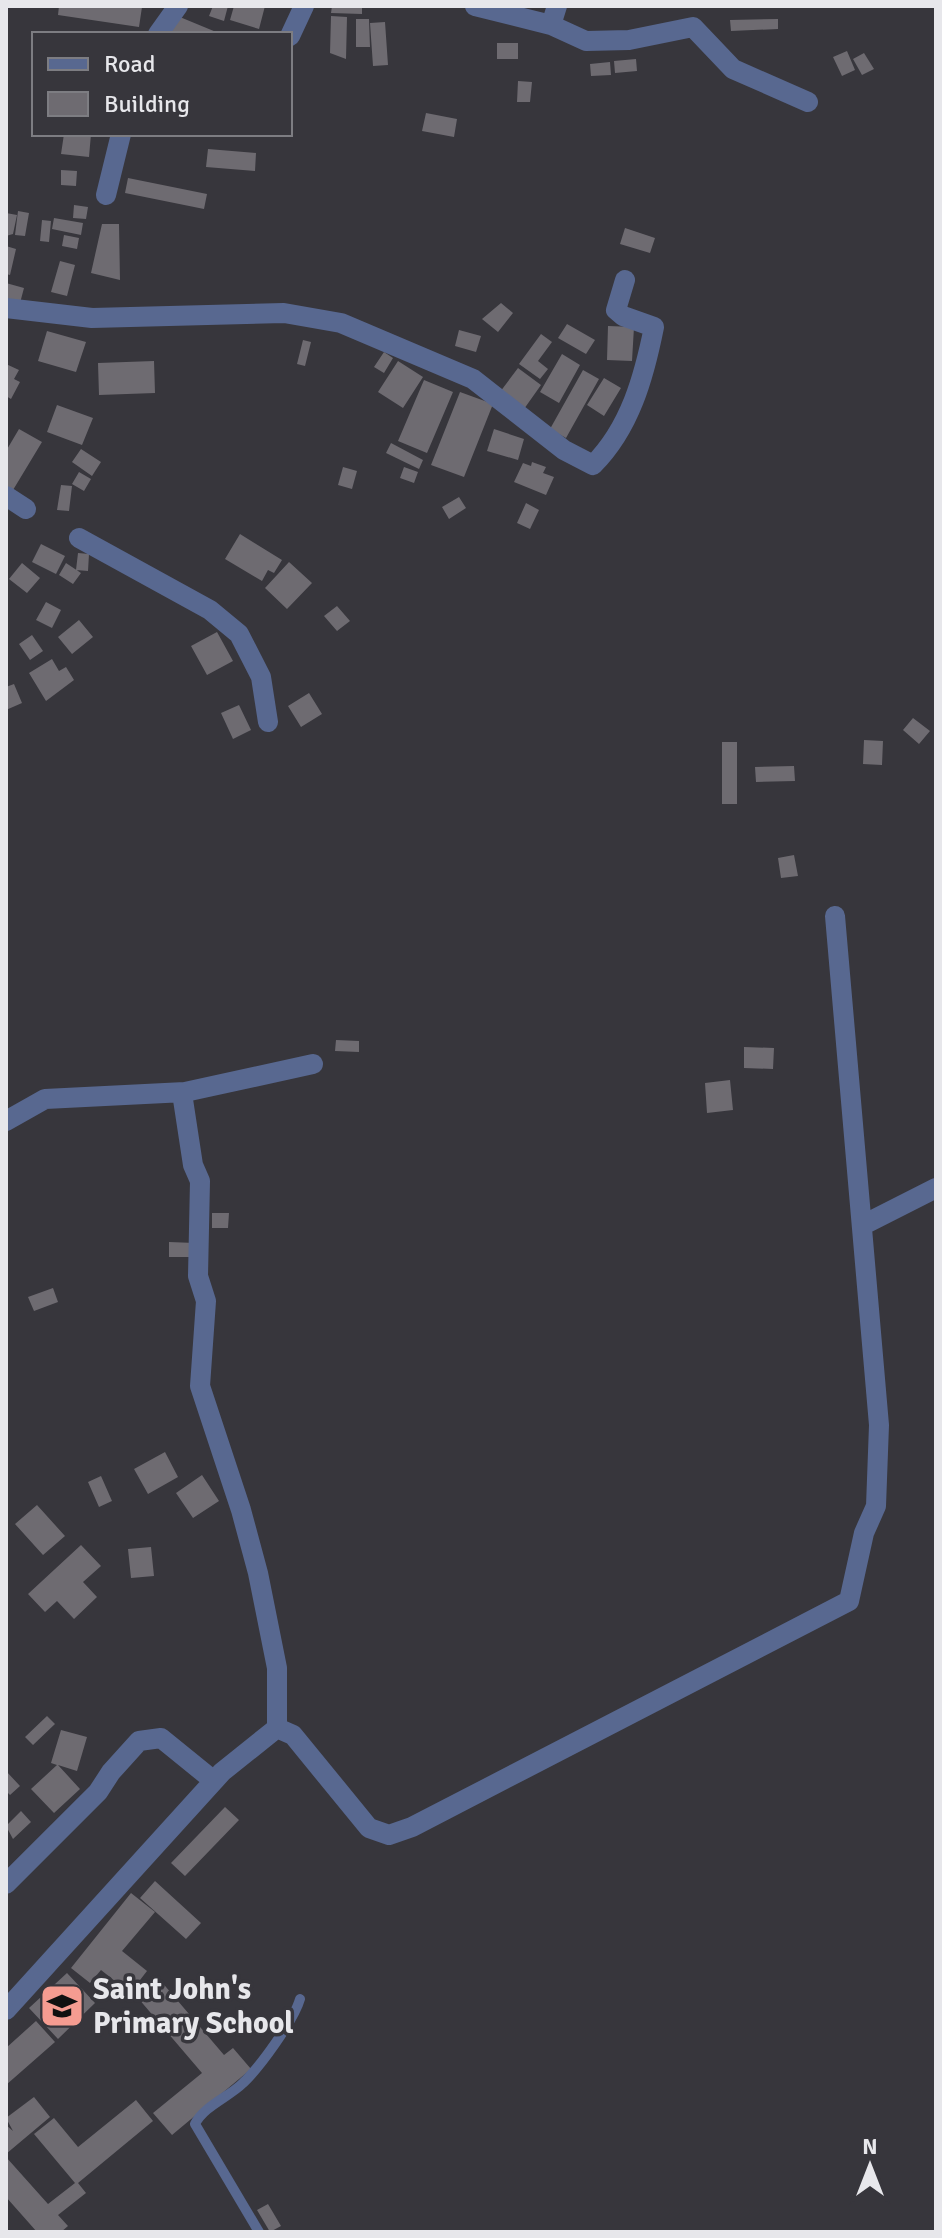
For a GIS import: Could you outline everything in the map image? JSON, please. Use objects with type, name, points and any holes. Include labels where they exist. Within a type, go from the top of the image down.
[{"type":"street","points":[[159,32],[178,6]]},
{"type":"street","points":[[292,32],[304,6]]},
{"type":"street","points":[[475,6],[554,16],[586,41],[629,40],[693,27],[733,69],[808,102]]},
{"type":"street","points":[[106,195],[121,136]]},
{"type":"street","points":[[6,308],[92,318],[284,313],[341,323],[473,379],[564,450],[593,465],[610,448],[629,411],[645,371],[654,327],[616,310],[625,280]]},
{"type":"street","points":[[6,496],[26,509]]},
{"type":"street","points":[[79,538],[159,585],[210,610],[239,634],[261,677],[268,722]]},
{"type":"street","points":[[277,1728],[293,1735],[369,1828],[389,1835],[412,1827],[617,1724],[849,1601],[864,1533],[876,1506],[879,1425],[835,916]]},
{"type":"street","points":[[6,1121],[45,1099],[182,1093],[313,1064]]},
{"type":"street","points":[[6,2010],[214,1781],[277,1728],[277,1668],[258,1573],[241,1510],[200,1386],[206,1301],[198,1276],[200,1181],[193,1165],[182,1093]]},
{"type":"street","points":[[863,1225],[936,1188]]},
{"type":"street","points":[[6,1884],[98,1792],[139,1741],[161,1738],[214,1781]]},
{"type":"lane","points":[[259,2232],[195,2124],[204,2113],[244,2082],[286,2025],[300,1999]]},
{"type":"building","points":[[59,6],[142,7],[139,27],[58,15]]},
{"type":"building","points":[[213,6],[228,6],[224,21],[209,16]]},
{"type":"building","points":[[234,6],[265,6],[259,29],[230,20]]},
{"type":"building","points":[[332,6],[362,6],[362,14],[331,13]]},
{"type":"building","points":[[175,15],[216,32],[186,32],[168,31]]},
{"type":"building","points":[[331,16],[347,17],[346,59],[330,53]]},
{"type":"building","points":[[356,19],[369,19],[370,47],[356,47]]},
{"type":"building","points":[[778,19],[778,29],[731,31],[730,20]]},
{"type":"building","points":[[385,22],[388,65],[373,66],[370,23]]},
{"type":"building","points":[[497,43],[518,43],[518,59],[497,59]]},
{"type":"building","points":[[847,51],[855,70],[842,76],[833,57]]},
{"type":"building","points":[[864,53],[874,69],[862,75],[853,59]]},
{"type":"building","points":[[636,59],[637,71],[615,73],[614,61]]},
{"type":"building","points":[[610,62],[611,75],[591,76],[590,64]]},
{"type":"building","points":[[518,81],[532,82],[530,102],[517,102]]},
{"type":"building","points":[[426,113],[457,119],[454,137],[422,131]]},
{"type":"building","points":[[64,136],[91,136],[89,157],[61,154]]},
{"type":"building","points":[[208,149],[256,153],[255,171],[206,167]]},
{"type":"building","points":[[61,170],[77,171],[76,186],[61,185]]},
{"type":"building","points":[[128,178],[207,194],[204,209],[125,193]]},
{"type":"building","points":[[74,205],[88,207],[86,219],[73,218]]},
{"type":"building","points":[[18,211],[29,213],[25,236],[15,235]]},
{"type":"building","points":[[6,213],[17,215],[13,234],[6,236]]},
{"type":"building","points":[[54,218],[83,223],[81,235],[52,229]]},
{"type":"building","points":[[42,220],[51,221],[49,242],[40,241]]},
{"type":"building","points":[[102,224],[119,224],[120,280],[91,273]]},
{"type":"building","points":[[625,228],[655,238],[650,253],[620,244]]},
{"type":"building","points":[[64,235],[79,238],[77,249],[62,246]]},
{"type":"building","points":[[6,246],[16,249],[10,275],[6,274]]},
{"type":"building","points":[[60,261],[75,265],[67,296],[51,292]]},
{"type":"building","points":[[6,283],[24,288],[20,303],[6,299]]},
{"type":"building","points":[[501,303],[513,313],[498,332],[482,319]]},
{"type":"building","points":[[567,324],[595,340],[586,354],[558,338]]},
{"type":"building","points":[[608,326],[634,327],[632,361],[607,360]]},
{"type":"building","points":[[459,330],[481,336],[476,352],[455,346]]},
{"type":"building","points":[[47,331],[86,342],[76,372],[38,361]]},
{"type":"building","points":[[541,334],[552,342],[538,361],[548,369],[540,379],[519,364]]},
{"type":"building","points":[[303,340],[311,342],[305,366],[297,364]]},
{"type":"building","points":[[384,352],[393,358],[384,373],[374,367]]},
{"type":"building","points":[[562,354],[580,365],[559,403],[540,392]]},
{"type":"building","points":[[154,361],[155,393],[99,395],[98,363]]},
{"type":"building","points":[[398,361],[423,377],[403,408],[378,392]]},
{"type":"building","points":[[6,364],[19,370],[14,379],[20,382],[11,399],[6,396]]},
{"type":"building","points":[[518,368],[541,385],[524,409],[500,392]]},
{"type":"building","points":[[583,370],[599,379],[566,438],[550,429]]},
{"type":"building","points":[[604,378],[621,388],[604,416],[587,405]]},
{"type":"building","points":[[424,380],[453,392],[427,453],[398,441]]},
{"type":"building","points":[[460,392],[493,404],[464,477],[431,465]]},
{"type":"building","points":[[57,405],[93,418],[82,445],[47,432]]},
{"type":"building","points":[[19,429],[42,442],[13,490],[6,486],[6,451]]},
{"type":"building","points":[[494,429],[524,439],[518,460],[487,451]]},
{"type":"building","points":[[391,443],[423,460],[419,469],[386,453]]},
{"type":"building","points":[[81,449],[101,462],[92,476],[72,462]]},
{"type":"building","points":[[532,462],[546,467],[543,473],[554,477],[546,495],[514,482],[523,463],[531,466]]},
{"type":"building","points":[[343,467],[357,471],[352,489],[338,485]]},
{"type":"building","points":[[404,467],[418,472],[414,483],[400,478]]},
{"type":"building","points":[[79,472],[91,479],[84,491],[72,484]]},
{"type":"building","points":[[61,485],[72,486],[69,511],[57,510]]},
{"type":"building","points":[[459,497],[466,508],[449,519],[442,507]]},
{"type":"building","points":[[526,503],[539,510],[530,529],[517,523]]},
{"type":"building","points":[[240,534],[282,560],[274,573],[268,570],[262,581],[225,559]]},
{"type":"building","points":[[41,544],[65,556],[56,574],[32,562]]},
{"type":"building","points":[[78,553],[89,554],[88,571],[76,570]]},
{"type":"building","points":[[289,562],[312,583],[287,609],[265,588]]},
{"type":"building","points":[[22,563],[40,578],[27,593],[9,579]]},
{"type":"building","points":[[66,563],[81,573],[73,584],[59,575]]},
{"type":"building","points":[[46,602],[61,610],[52,628],[36,620]]},
{"type":"building","points":[[337,606],[350,621],[337,631],[324,616]]},
{"type":"building","points":[[79,620],[93,637],[72,654],[58,637]]},
{"type":"building","points":[[217,632],[233,661],[207,675],[191,646]]},
{"type":"building","points":[[32,635],[43,651],[30,660],[19,644]]},
{"type":"building","points":[[52,659],[59,671],[66,667],[74,680],[46,701],[29,673]]},
{"type":"building","points":[[14,684],[22,703],[6,710],[6,687]]},
{"type":"building","points":[[309,693],[322,714],[301,727],[288,706]]},
{"type":"building","points":[[239,705],[251,730],[233,739],[221,713]]},
{"type":"building","points":[[913,718],[930,731],[919,744],[903,730]]},
{"type":"building","points":[[864,740],[883,741],[882,765],[863,764]]},
{"type":"building","points":[[722,742],[737,742],[737,804],[722,804]]},
{"type":"building","points":[[794,766],[795,781],[756,782],[755,767]]},
{"type":"building","points":[[794,855],[798,876],[781,878],[778,858]]},
{"type":"building","points":[[336,1040],[359,1041],[359,1052],[335,1051]]},
{"type":"building","points":[[744,1047],[774,1048],[773,1069],[744,1068]]},
{"type":"building","points":[[730,1080],[733,1110],[707,1113],[705,1083]]},
{"type":"building","points":[[212,1213],[229,1213],[228,1228],[212,1228]]},
{"type":"building","points":[[169,1242],[195,1243],[195,1257],[169,1257]]},
{"type":"building","points":[[53,1288],[58,1302],[34,1311],[28,1297]]},
{"type":"building","points":[[165,1452],[178,1477],[148,1494],[134,1469]]},
{"type":"building","points":[[202,1475],[219,1501],[193,1518],[176,1493]]},
{"type":"building","points":[[101,1476],[112,1501],[99,1507],[88,1482]]},
{"type":"building","points":[[37,1505],[65,1536],[43,1555],[15,1524]]},
{"type":"building","points":[[81,1545],[101,1566],[83,1582],[97,1597],[74,1619],[57,1601],[45,1612],[28,1594]]},
{"type":"building","points":[[151,1547],[154,1576],[131,1578],[128,1549]]},
{"type":"building","points":[[47,1716],[55,1724],[33,1745],[25,1737]]},
{"type":"building","points":[[61,1730],[87,1737],[77,1771],[58,1765],[80,1789],[54,1813],[31,1789],[57,1765],[51,1763]]},
{"type":"building","points":[[6,1771],[20,1786],[10,1795],[6,1791]]},
{"type":"building","points":[[225,1807],[239,1820],[185,1876],[171,1863]]},
{"type":"building","points":[[21,1811],[31,1822],[13,1839],[6,1826]]},
{"type":"building","points":[[155,1881],[201,1923],[186,1939],[140,1898]]},
{"type":"building","points":[[131,1893],[155,1912],[122,1951],[147,1971],[130,1993],[101,1970],[90,1983],[71,1968]]},
{"type":"building","name":"Saint John's Primary School","points":[[67,1973],[95,2003],[58,2039],[29,2008]]},
{"type":"building","points":[[160,1980],[224,2055],[233,2048],[251,2069],[172,2135],[153,2113],[202,2073],[138,1998]]},
{"type":"building","points":[[36,2021],[55,2042],[6,2085],[6,2048]]},
{"type":"building","points":[[34,2097],[50,2117],[6,2154],[6,2125],[13,2131],[6,2118]]},
{"type":"building","points":[[136,2100],[153,2121],[78,2183],[86,2193],[58,2215],[68,2226],[61,2232],[37,2232],[6,2197],[6,2157],[48,2204],[75,2183],[34,2134],[54,2118],[78,2147]]},
{"type":"building","points":[[268,2204],[281,2226],[270,2232],[257,2210]]},
{"type":"place","name":"Saint John's Primary School","points":[[62,2006]]}]
